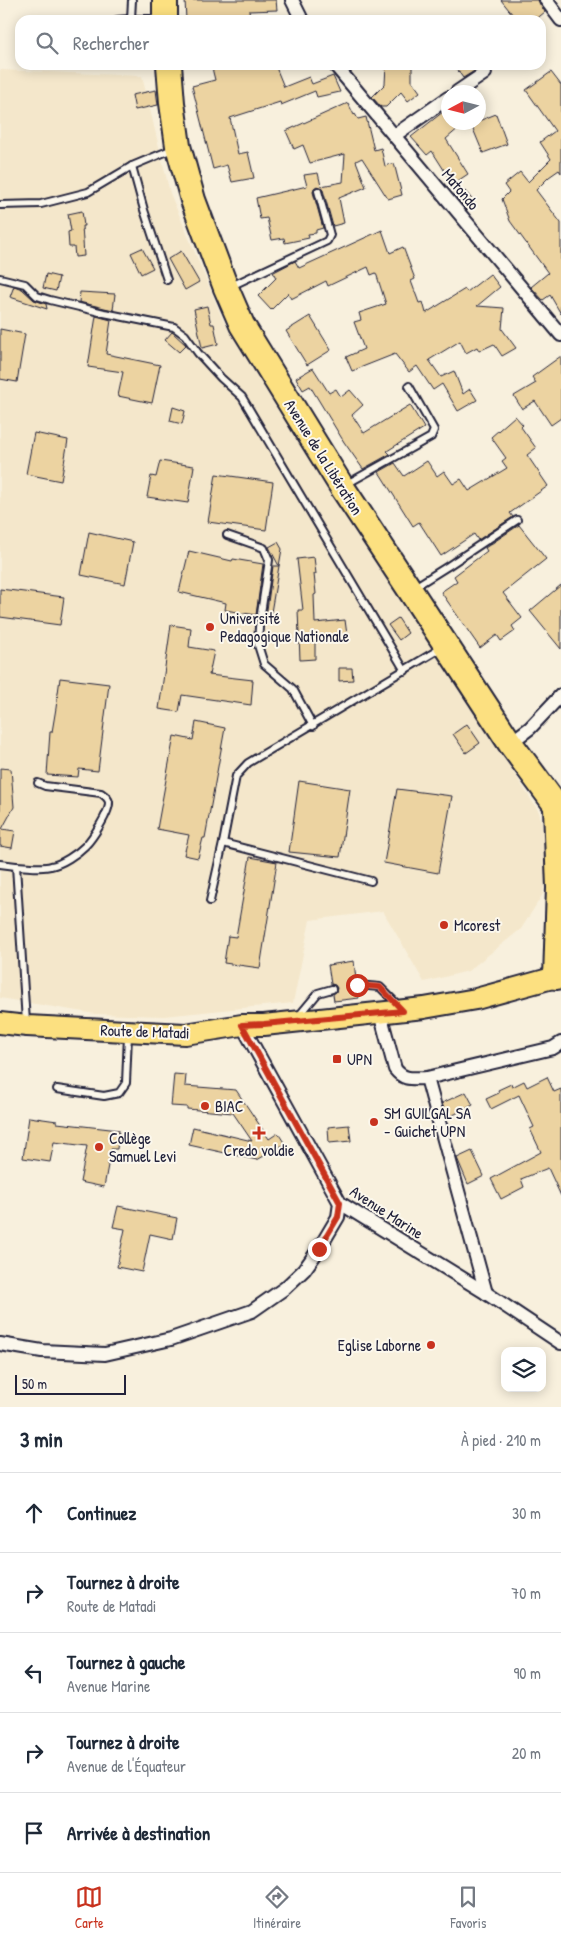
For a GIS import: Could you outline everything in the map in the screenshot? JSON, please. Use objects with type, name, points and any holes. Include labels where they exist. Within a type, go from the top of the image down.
[{"type":"highway","name":"Avenue de la Libération","points":[[169,70],[178,146],[193,200],[242,325],[342,487],[510,743],[559,810]]},
{"type":"highway","points":[[558,977],[559,810]]},
{"type":"main road","name":"Route de Matadi","points":[[0,1023],[185,1034],[242,1025],[294,1022],[403,1011],[476,999],[558,977]]},
{"type":"street","points":[[292,0],[300,15]]},
{"type":"street","points":[[546,0],[561,20]]},
{"type":"street","name":"Matondo","points":[[339,70],[561,335]]},
{"type":"street","points":[[467,85],[485,73]]},
{"type":"street","points":[[395,135],[441,103]]},
{"type":"street","points":[[510,743],[530,728],[561,695]]},
{"type":"street","points":[[380,1013],[396,1069],[400,1076],[407,1078],[427,1078],[553,1048],[561,1043]]},
{"type":"street","name":"Avenue Marine","points":[[242,1025],[340,1203],[486,1293],[561,1343]]},
{"type":"street","points":[[427,1078],[486,1293]]},
{"type":"street","points":[[0,1344],[42,1351],[105,1354],[171,1339],[252,1311],[285,1288],[304,1270],[338,1217],[340,1203]]},
{"type":"lane","points":[[131,15],[132,0]]},
{"type":"lane","points":[[0,205],[41,204],[88,192],[132,166],[178,146]]},
{"type":"lane","points":[[132,166],[167,280]]},
{"type":"lane","points":[[226,288],[327,241],[330,235],[318,191]]},
{"type":"lane","points":[[0,278],[25,284],[37,296],[104,313],[174,327],[184,336],[221,378],[242,397],[405,671]]},
{"type":"lane","points":[[342,487],[431,437],[434,430],[409,386]]},
{"type":"lane","points":[[410,590],[517,520]]},
{"type":"lane","points":[[227,535],[264,548],[269,560],[258,645],[264,664],[293,689],[313,726]]},
{"type":"lane","points":[[210,901],[236,776],[248,763],[446,645]]},
{"type":"lane","points":[[0,864],[51,866],[68,859],[85,846],[99,826],[108,808],[109,802],[107,797],[101,793],[38,784]]},
{"type":"lane","points":[[223,843],[372,881]]},
{"type":"lane","points":[[16,866],[26,1026]]},
{"type":"lane","points":[[357,985],[380,987],[403,1011]]},
{"type":"lane","points":[[294,1022],[318,993],[332,989]]},
{"type":"lane","points":[[57,1089],[104,1096],[118,1093],[126,1082],[128,1031]]},
{"type":"shaded area","name":"Université Pedagogique Nationale","points":[[0,70],[142,76],[170,193],[223,320],[539,812],[549,854],[543,894],[521,929],[468,971],[424,982],[383,911],[310,920],[293,1003],[164,1016],[95,1014],[0,998]]},
{"type":"building","points":[[185,0],[276,0],[277,10],[249,11],[249,15],[186,15]]},
{"type":"building","points":[[501,0],[538,0],[545,12],[541,15],[513,15]]},
{"type":"building","points":[[212,70],[277,70],[284,87],[309,77],[312,84],[333,76],[340,92],[317,97],[315,91],[281,105],[280,102],[230,118],[238,154],[248,152],[254,178],[232,182],[227,165],[213,169],[192,86],[215,80]]},
{"type":"building","points":[[386,70],[412,70],[412,81],[420,92],[408,101],[401,92],[386,107],[381,107],[372,97],[385,84]]},
{"type":"building","points":[[457,70],[476,70],[463,78]]},
{"type":"building","points":[[551,72],[561,85],[561,173],[559,170],[536,190],[561,223],[561,314],[550,295],[543,300],[531,287],[548,273],[510,221],[502,199],[509,192],[504,185],[520,172],[528,182],[551,159],[540,142],[555,131],[526,90]]},
{"type":"building","points":[[156,90],[158,105],[135,110],[132,95]]},
{"type":"building","points":[[348,103],[358,119],[366,117],[374,150],[381,148],[385,166],[394,163],[402,195],[388,199],[362,158],[356,161],[366,187],[339,198],[344,223],[333,226],[323,190],[317,186],[313,192],[323,228],[316,230],[316,233],[308,234],[309,238],[285,243],[284,238],[272,240],[267,218],[260,219],[256,198],[307,186],[304,175],[318,173],[321,186],[343,182],[345,154],[310,163],[303,145],[294,149],[286,131]]},
{"type":"building","points":[[441,113],[441,130],[457,130],[446,139],[468,174],[453,184],[432,151],[427,155],[411,137]]},
{"type":"building","points":[[496,114],[507,144],[483,153],[473,130],[486,130],[486,118]]},
{"type":"building","points":[[465,191],[475,203],[467,210],[457,198]]},
{"type":"building","points":[[82,211],[84,256],[75,257],[74,247],[69,247],[68,232],[71,231],[68,214]]},
{"type":"building","points":[[382,230],[390,253],[403,247],[415,279],[411,281],[419,303],[423,302],[426,313],[465,289],[467,292],[490,274],[500,287],[477,306],[504,308],[502,329],[516,348],[502,356],[494,344],[479,351],[477,347],[466,353],[460,341],[429,360],[441,377],[454,371],[463,394],[470,389],[477,400],[458,411],[442,384],[433,390],[417,366],[409,372],[395,354],[352,371],[346,357],[364,349],[354,322],[361,320],[359,313],[386,304],[376,273],[371,275],[368,267],[328,286],[326,281],[291,299],[288,293],[271,310],[258,296],[276,278],[273,272],[295,261],[299,268]]},
{"type":"building","points":[[142,248],[153,268],[141,274],[131,253]]},
{"type":"building","points":[[181,251],[199,282],[185,290],[168,259]]},
{"type":"building","points":[[46,274],[59,277],[56,291],[43,288]]},
{"type":"building","points":[[14,286],[22,289],[34,300],[46,304],[47,309],[10,297]]},
{"type":"building","points":[[80,292],[115,294],[113,310],[79,302]]},
{"type":"building","points":[[207,306],[211,324],[214,324],[218,344],[202,348],[194,309]]},
{"type":"building","points":[[96,316],[111,320],[106,354],[160,365],[152,403],[118,396],[123,372],[88,367]]},
{"type":"building","points":[[310,316],[331,350],[307,365],[286,331]]},
{"type":"building","points":[[0,329],[25,334],[17,382],[0,379]]},
{"type":"building","points":[[172,332],[186,345],[179,352],[165,340]]},
{"type":"building","points":[[561,356],[561,418],[551,425],[535,401],[522,409],[514,396],[536,383],[532,377]]},
{"type":"building","points":[[313,368],[329,393],[336,389],[341,397],[350,390],[363,405],[352,415],[364,433],[410,405],[424,428],[387,451],[390,454],[363,469],[310,386],[303,390],[296,378]]},
{"type":"building","points":[[173,407],[185,411],[182,424],[170,421]]},
{"type":"building","points":[[515,416],[523,425],[521,427],[536,448],[527,455],[548,486],[510,513],[513,517],[478,540],[474,534],[441,556],[419,522],[413,526],[379,472],[395,463],[404,476],[427,461],[437,476],[444,471],[453,484],[461,479],[469,491],[507,468],[502,461],[506,458],[491,437]]},
{"type":"building","points":[[34,433],[68,440],[61,481],[26,474]]},
{"type":"building","points":[[160,461],[194,466],[188,503],[147,497],[151,476],[156,477]]},
{"type":"building","points":[[216,474],[273,482],[266,530],[208,522]]},
{"type":"building","points":[[519,525],[546,559],[503,593],[522,618],[512,626],[515,631],[501,641],[497,635],[480,648],[441,592],[457,581],[454,576],[487,551],[485,548]]},
{"type":"building","points":[[89,532],[133,542],[125,584],[81,575]]},
{"type":"building","points":[[278,542],[282,549],[279,566],[269,547]]},
{"type":"building","points":[[189,551],[232,561],[233,559],[263,564],[256,615],[225,610],[226,603],[179,592]]},
{"type":"building","points":[[314,557],[316,574],[314,574],[316,594],[314,595],[315,623],[345,620],[347,635],[315,638],[315,659],[300,660],[298,610],[303,610],[297,559]]},
{"type":"building","points":[[273,566],[279,566],[270,618],[266,617]]},
{"type":"building","points":[[561,585],[561,649],[530,611]]},
{"type":"building","points":[[0,589],[64,597],[60,625],[0,617]]},
{"type":"building","points":[[398,618],[408,633],[399,640],[388,625]]},
{"type":"building","points":[[171,625],[191,628],[189,647],[214,651],[209,675],[253,680],[251,705],[182,695],[179,712],[159,709]]},
{"type":"building","points":[[339,668],[352,668],[353,680],[339,681]]},
{"type":"building","points":[[60,678],[109,684],[98,771],[79,769],[78,777],[47,775],[50,732],[52,732]]},
{"type":"building","points":[[196,722],[225,728],[205,838],[203,838],[198,858],[184,855],[189,835],[157,829],[174,736],[193,740]]},
{"type":"building","points":[[467,724],[480,743],[466,753],[453,734]]},
{"type":"building","points":[[0,768],[11,769],[14,807],[2,829],[15,831],[12,848],[0,846]]},
{"type":"building","points":[[299,781],[350,789],[340,857],[289,852]]},
{"type":"building","points":[[397,789],[452,796],[438,873],[384,863]]},
{"type":"building","points":[[250,857],[277,862],[260,968],[224,963],[228,936],[236,937]]},
{"type":"building","points":[[354,961],[356,980],[352,985],[354,989],[358,990],[359,998],[334,1001],[333,994],[337,988],[331,984],[328,965]]},
{"type":"building","points":[[174,1074],[186,1075],[185,1086],[236,1090],[269,1139],[278,1133],[285,1144],[257,1160],[189,1145],[193,1127],[252,1141],[233,1113],[171,1106]]},
{"type":"building","points":[[547,1077],[554,1092],[561,1089],[561,1196],[548,1168],[521,1179],[524,1187],[501,1199],[491,1179],[541,1152],[530,1129],[534,1127],[519,1095],[491,1109],[486,1099],[499,1093],[498,1090],[511,1084],[512,1087],[524,1081],[527,1087]]},
{"type":"building","points":[[466,1092],[473,1105],[447,1118],[442,1103]]},
{"type":"building","points":[[29,1117],[57,1121],[57,1123],[119,1130],[117,1149],[111,1149],[104,1187],[80,1182],[87,1146],[54,1142],[50,1162],[23,1158]]},
{"type":"building","points":[[349,1125],[351,1141],[329,1143],[328,1127]]},
{"type":"building","points":[[472,1151],[484,1176],[468,1184],[457,1158]]},
{"type":"building","points":[[118,1206],[177,1218],[173,1239],[150,1234],[142,1272],[117,1267],[125,1229],[113,1227]]},
{"type":"place","name":"Université Pedagogique Nationale","points":[[210,627]]},
{"type":"place","name":"Mcorest","points":[[444,925]]},
{"type":"place","name":"UPN","points":[[337,1059]]},
{"type":"place","name":"BIAC","points":[[205,1106]]},
{"type":"place","name":"SM GUILGAL SA - Guichet UPN","points":[[374,1122]]},
{"type":"place","name":"Credo voldie","points":[[259,1133]]},
{"type":"place","name":"Collège Samuel Levi","points":[[99,1147]]},
{"type":"place","name":"Eglise Laborne","points":[[431,1345]]},
{"type":"route","points":[[319,1249],[338,1217],[340,1203],[242,1025],[403,1011],[380,987],[357,985]]}]
